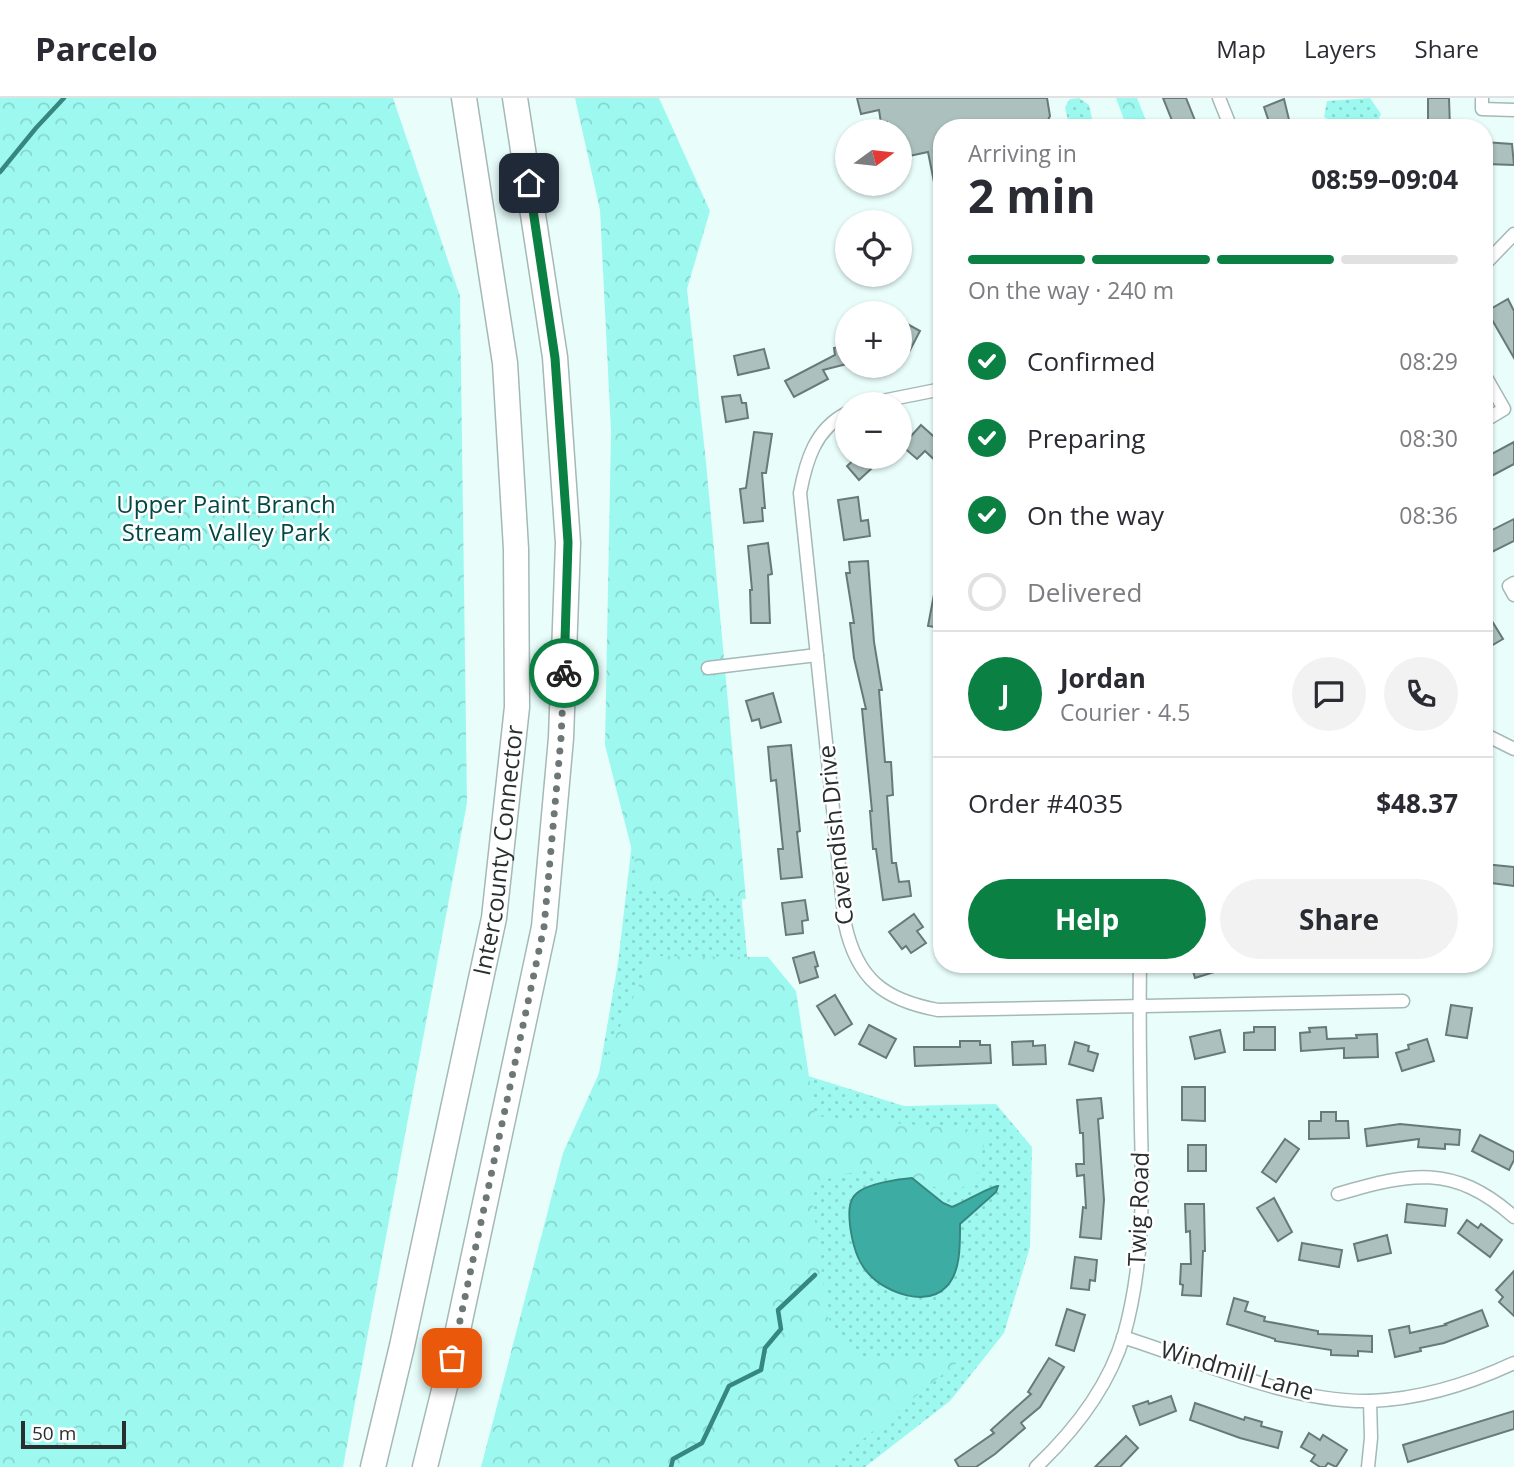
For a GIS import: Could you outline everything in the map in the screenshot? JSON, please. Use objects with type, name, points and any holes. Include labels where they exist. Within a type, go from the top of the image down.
[{"type":"highway","name":"Intercounty Connector","points":[[373,1467],[405,1333],[495,918],[517,707],[516,549],[505,363],[464,98]]},
{"type":"highway","name":"Intercounty Connector","points":[[425,1467],[452,1358],[544,927],[561,738],[568,542],[555,358],[515,98]]},
{"type":"street","points":[[1219,98],[1227,119]]},
{"type":"street","points":[[1482,98],[1482,109],[1514,110]]},
{"type":"street","points":[[1493,256],[1514,234]]},
{"type":"street","points":[[1493,390],[1504,409],[1493,416]]},
{"type":"street","points":[[912,395],[933,391]]},
{"type":"street","name":"Cavendish Drive","points":[[835,422],[824,431],[811,449],[800,494],[845,924],[850,947],[860,967],[874,982],[908,1004],[938,1010],[1403,1001]]},
{"type":"street","points":[[1514,583],[1509,586],[1514,595]]},
{"type":"street","points":[[708,668],[817,655]]},
{"type":"street","points":[[1493,738],[1514,749]]},
{"type":"street","name":"Twig Road","points":[[1036,1467],[1055,1450],[1080,1419],[1102,1383],[1123,1337],[1138,1265],[1143,1217],[1140,973]]},
{"type":"street","points":[[1338,1194],[1392,1178],[1426,1176],[1466,1184],[1496,1201],[1514,1217]]},
{"type":"street","name":"Windmill Lane","points":[[1123,1337],[1267,1384],[1306,1393],[1370,1401],[1440,1391],[1479,1380],[1514,1363]]},
{"type":"street","points":[[1368,1467],[1371,1438],[1370,1401]]},
{"type":"green space","name":"Upper Paint Branch Stream Valley Park","points":[[0,98],[393,98],[460,296],[467,803],[343,1467],[0,1467]]},
{"type":"green space","points":[[575,98],[659,98],[710,211],[687,289],[706,462],[746,899],[680,897],[641,886],[605,745],[611,432],[600,210]]},
{"type":"green space","points":[[1079,98],[1089,105],[1092,119],[1068,119],[1065,107],[1070,99]]},
{"type":"green space","points":[[1116,98],[1137,98],[1145,119],[1124,119]]},
{"type":"green space","points":[[1370,98],[1381,114],[1378,119],[1328,119],[1324,117],[1327,101]]},
{"type":"green space","points":[[721,683],[757,1060],[904,1106],[996,1104],[1032,1147],[1030,1247],[1004,1333],[950,1401],[865,1467],[505,1467],[597,1085],[618,963],[633,834]]},
{"type":"green space","points":[[652,956],[768,957],[796,991],[815,1116],[987,1131],[976,1180],[952,1193],[877,1167],[810,1183],[828,1318],[858,1360],[964,1357],[829,1467],[481,1467],[563,1153]]},
{"type":"shaded area","points":[[912,1178],[952,1207],[998,1186],[996,1192],[960,1224],[959,1257],[952,1280],[939,1293],[929,1296],[918,1297],[896,1292],[876,1281],[858,1257],[850,1225],[850,1204],[860,1190]]},
{"type":"building","points":[[857,98],[1047,98],[1050,116],[1048,119],[933,119],[933,177],[928,152],[912,155],[912,119],[880,119],[879,110],[861,114]]},
{"type":"building","points":[[1163,98],[1186,98],[1194,119],[1171,119]]},
{"type":"building","points":[[1428,98],[1449,98],[1450,119],[1428,119]]},
{"type":"building","points":[[1284,99],[1289,119],[1268,119],[1264,107]]},
{"type":"building","points":[[1493,143],[1512,144],[1514,165],[1493,164]]},
{"type":"building","points":[[1508,299],[1514,311],[1514,358],[1493,321],[1493,308]]},
{"type":"building","points":[[912,327],[920,331],[912,346]]},
{"type":"building","points":[[764,349],[769,368],[738,375],[734,356]]},
{"type":"building","points":[[835,355],[835,367],[823,370],[828,379],[794,397],[785,381]]},
{"type":"building","points":[[740,395],[742,403],[746,403],[748,418],[726,422],[722,397]]},
{"type":"building","points":[[921,425],[933,436],[933,459],[925,451],[917,459],[912,455],[912,435]]},
{"type":"building","points":[[754,432],[772,434],[766,473],[762,473],[765,508],[762,508],[763,521],[744,523],[740,489],[746,488]]},
{"type":"building","points":[[1514,442],[1514,464],[1493,475],[1493,453]]},
{"type":"building","points":[[850,469],[871,469],[859,480]]},
{"type":"building","points":[[858,497],[861,521],[868,520],[870,536],[844,540],[838,500]]},
{"type":"building","points":[[1514,519],[1514,541],[1493,552],[1493,530]]},
{"type":"building","points":[[768,543],[772,574],[768,575],[770,623],[751,623],[752,590],[748,546]]},
{"type":"building","points":[[868,561],[874,642],[882,690],[879,690],[885,762],[891,762],[893,795],[887,796],[892,863],[896,863],[899,882],[909,881],[911,896],[883,900],[876,849],[873,849],[862,709],[866,709],[854,658],[850,623],[854,623],[846,573],[850,573],[849,562]]},
{"type":"building","points":[[933,600],[933,627],[928,626]]},
{"type":"building","points":[[1493,623],[1503,639],[1493,645]]},
{"type":"building","points":[[773,693],[781,722],[761,728],[759,719],[752,721],[746,701]]},
{"type":"building","points":[[791,745],[802,877],[781,879],[778,849],[783,849],[776,780],[771,781],[768,747]]},
{"type":"building","points":[[1493,865],[1514,867],[1514,886],[1493,883]]},
{"type":"building","points":[[805,900],[808,920],[802,921],[803,933],[786,935],[782,903]]},
{"type":"building","points":[[914,914],[923,927],[917,931],[926,943],[911,953],[906,946],[902,949],[889,932]]},
{"type":"building","points":[[814,952],[818,977],[800,983],[793,958]]},
{"type":"building","points":[[1194,973],[1211,973],[1195,978]]},
{"type":"building","points":[[835,995],[852,1024],[835,1035],[817,1006]]},
{"type":"building","points":[[1451,1005],[1472,1008],[1467,1038],[1446,1035]]},
{"type":"building","points":[[869,1025],[896,1039],[886,1058],[859,1044]]},
{"type":"building","points":[[1254,1027],[1275,1027],[1275,1050],[1244,1050],[1244,1033],[1254,1032]]},
{"type":"building","points":[[1326,1027],[1327,1039],[1377,1034],[1378,1057],[1344,1058],[1344,1048],[1301,1051],[1300,1033],[1310,1032],[1309,1028]]},
{"type":"building","points":[[1220,1030],[1225,1052],[1195,1059],[1190,1037]]},
{"type":"building","points":[[1427,1039],[1434,1061],[1402,1071],[1396,1053],[1409,1049],[1408,1045]]},
{"type":"building","points":[[960,1041],[980,1041],[980,1045],[990,1045],[991,1063],[915,1066],[914,1047],[960,1047]]},
{"type":"building","points":[[1033,1041],[1033,1046],[1045,1045],[1046,1064],[1013,1065],[1012,1042]]},
{"type":"building","points":[[1075,1042],[1089,1046],[1088,1051],[1098,1054],[1093,1071],[1069,1064]]},
{"type":"building","points":[[1182,1087],[1205,1087],[1205,1121],[1182,1120]]},
{"type":"building","points":[[1101,1098],[1103,1118],[1098,1119],[1104,1200],[1101,1239],[1080,1237],[1083,1207],[1086,1208],[1084,1175],[1077,1176],[1076,1164],[1084,1164],[1083,1133],[1080,1133],[1077,1100]]},
{"type":"building","points":[[1321,1112],[1336,1112],[1336,1121],[1348,1121],[1349,1138],[1309,1139],[1309,1121],[1321,1121]]},
{"type":"building","points":[[1400,1124],[1460,1130],[1459,1145],[1445,1144],[1445,1149],[1418,1147],[1419,1139],[1367,1146],[1365,1129]]},
{"type":"building","points":[[1480,1135],[1514,1152],[1514,1160],[1509,1170],[1472,1151]]},
{"type":"building","points":[[1285,1139],[1299,1149],[1276,1182],[1262,1172]]},
{"type":"building","points":[[1188,1145],[1206,1145],[1206,1171],[1188,1171]]},
{"type":"building","points":[[1274,1198],[1292,1232],[1278,1241],[1257,1208]]},
{"type":"building","points":[[1185,1204],[1204,1204],[1205,1251],[1201,1296],[1182,1295],[1183,1285],[1180,1284],[1181,1264],[1191,1264],[1190,1231],[1186,1232]]},
{"type":"building","points":[[1407,1204],[1447,1209],[1445,1226],[1405,1222]]},
{"type":"building","points":[[1467,1220],[1478,1228],[1481,1224],[1502,1240],[1490,1257],[1458,1233]]},
{"type":"building","points":[[1387,1235],[1391,1253],[1358,1261],[1354,1244]]},
{"type":"building","points":[[1302,1243],[1342,1250],[1339,1267],[1299,1260]]},
{"type":"building","points":[[1075,1257],[1097,1260],[1095,1281],[1090,1280],[1089,1290],[1071,1288]]},
{"type":"building","points":[[1514,1271],[1514,1316],[1499,1302],[1503,1297],[1496,1290]]},
{"type":"building","points":[[1234,1298],[1248,1302],[1245,1311],[1265,1317],[1264,1321],[1318,1331],[1318,1334],[1372,1336],[1372,1352],[1358,1351],[1358,1356],[1331,1355],[1331,1350],[1275,1341],[1227,1324]]},
{"type":"building","points":[[1067,1309],[1085,1315],[1074,1351],[1056,1345]]},
{"type":"building","points":[[1482,1310],[1488,1326],[1444,1343],[1420,1348],[1421,1351],[1395,1357],[1389,1330],[1409,1326],[1410,1333],[1446,1325]]},
{"type":"building","points":[[1049,1358],[1064,1367],[1040,1407],[1021,1423],[1025,1428],[976,1467],[959,1467],[955,1460],[994,1433],[991,1430],[1031,1394],[1028,1392]]},
{"type":"building","points":[[1171,1396],[1176,1411],[1140,1425],[1133,1406],[1148,1401],[1149,1404]]},
{"type":"building","points":[[1195,1403],[1244,1420],[1245,1417],[1262,1422],[1261,1426],[1282,1432],[1278,1448],[1190,1420]]},
{"type":"building","points":[[1514,1411],[1514,1429],[1408,1462],[1403,1445]]},
{"type":"building","points":[[1309,1433],[1320,1440],[1323,1435],[1347,1450],[1336,1467],[1328,1463],[1325,1467],[1320,1467],[1311,1461],[1315,1455],[1301,1447]]},
{"type":"building","points":[[1126,1436],[1138,1448],[1120,1467],[1095,1467]]},
{"type":"waterway","points":[[0,172],[64,98]]},
{"type":"waterway","points":[[671,1467],[673,1459],[702,1443],[729,1386],[761,1370],[765,1348],[781,1329],[778,1310],[815,1275]]},
{"type":"way so far","points":[[452,1358],[544,927],[561,738],[564,673]]},
{"type":"route","points":[[529,183],[555,358],[568,542],[564,673]]}]
